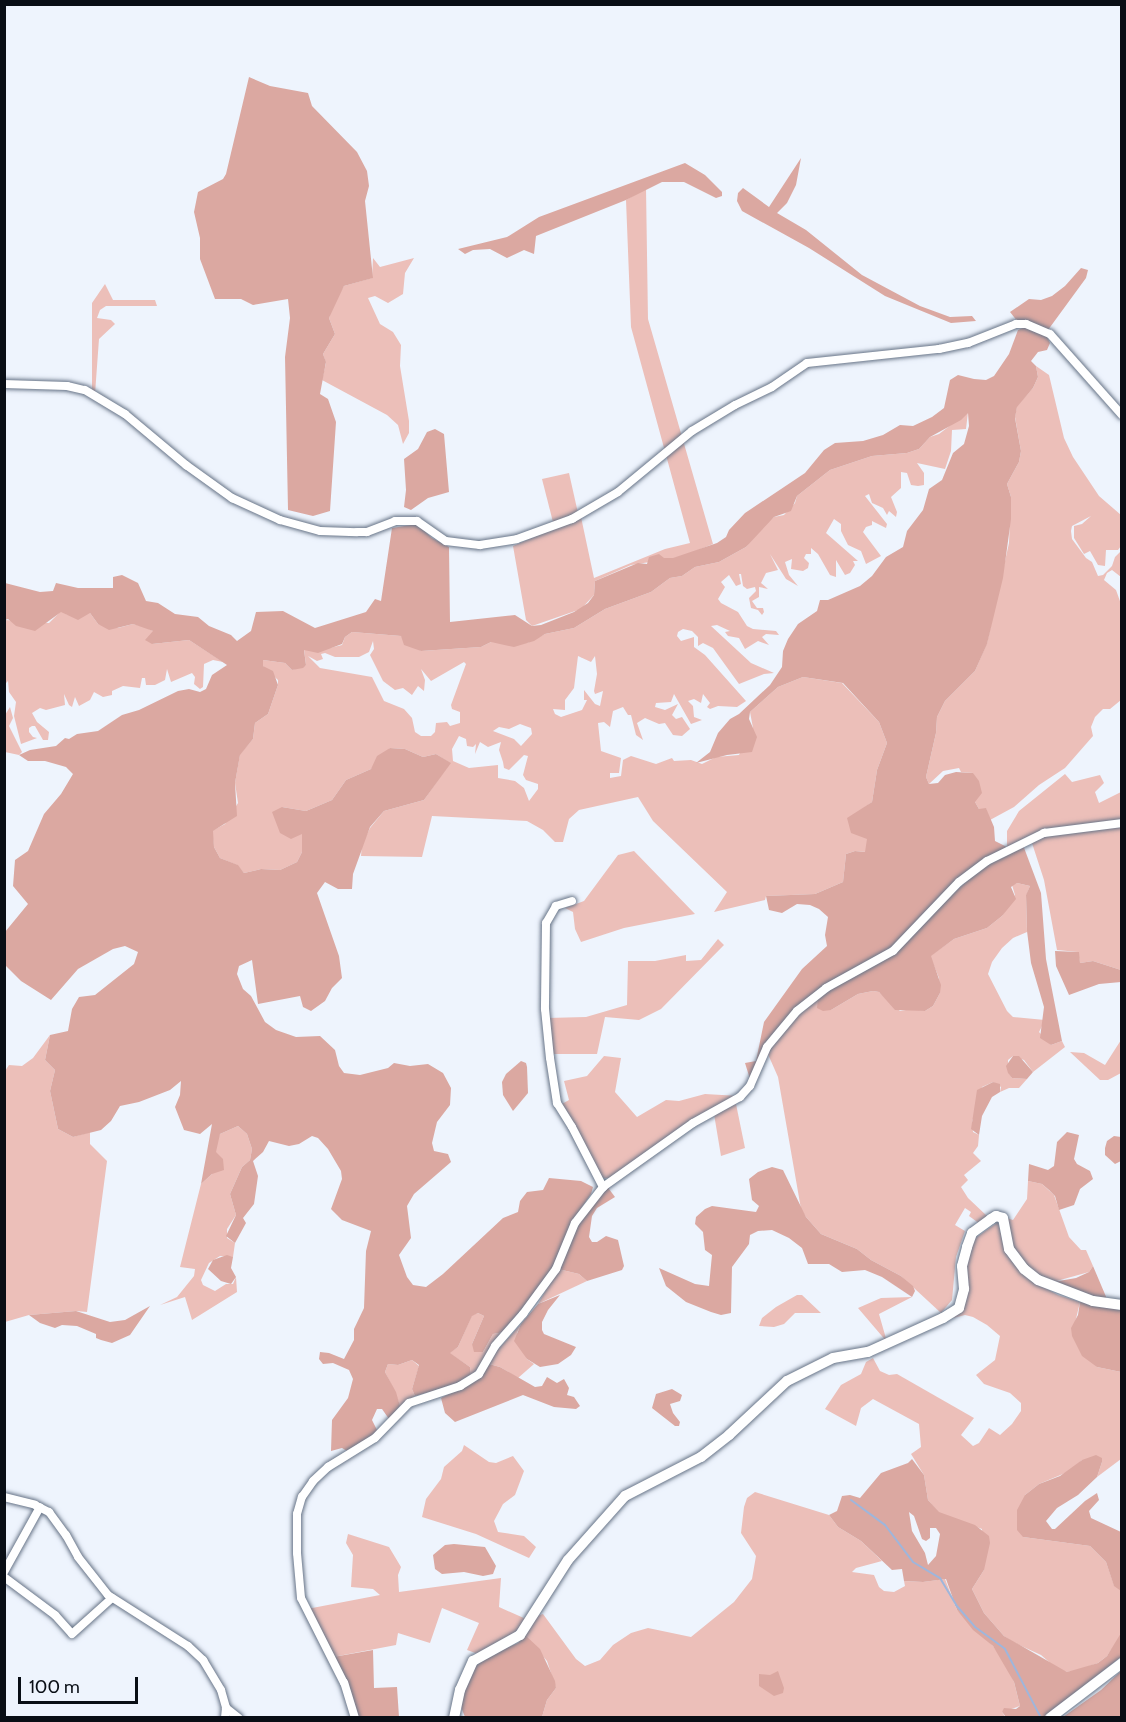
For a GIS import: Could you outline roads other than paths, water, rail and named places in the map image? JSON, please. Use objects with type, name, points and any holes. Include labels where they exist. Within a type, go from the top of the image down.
[{"type":"street","points":[[4,384],[67,386],[85,390],[125,414],[186,465],[232,498],[280,520],[320,531],[357,532],[368,531],[395,521],[417,521],[446,541],[480,545],[517,539],[572,519],[618,492],[692,431],[735,405],[772,387],[807,363],[939,349],[968,343],[1016,324],[1026,324],[1050,334],[1122,415]]},
{"type":"street","points":[[355,1718],[344,1683],[302,1598],[297,1514],[303,1497],[328,1467],[375,1438],[409,1403],[460,1386],[479,1374],[495,1346],[535,1300],[556,1269],[575,1223],[603,1187],[693,1123],[740,1097],[750,1086],[767,1047],[797,1011],[826,988],[893,951],[959,882],[987,861],[1044,833],[1122,823]]},
{"type":"street","points":[[572,901],[556,906],[546,923],[545,1009],[550,1058],[557,1103],[603,1187]]},
{"type":"street","points":[[454,1718],[460,1690],[473,1661],[520,1635],[568,1560],[625,1496],[701,1457],[729,1435],[787,1381],[833,1358],[868,1352],[943,1318],[959,1308],[964,1289],[962,1266],[972,1233],[991,1219],[996,1216],[1003,1218],[1009,1249],[1024,1269],[1038,1280],[1093,1301],[1122,1305]]},
{"type":"street","points":[[4,1497],[40,1507],[54,1517],[78,1557],[112,1598],[188,1646],[202,1660],[221,1690],[226,1708],[225,1718]]},
{"type":"street","points":[[4,1572],[40,1507]]},
{"type":"street","points":[[4,1577],[49,1610],[72,1634],[112,1598]]},
{"type":"street","points":[[1050,1718],[1122,1662]]},
{"type":"street","points":[[226,1708],[239,1718]]},
{"type":"waterway","points":[[851,1500],[885,1525],[913,1562],[940,1578],[956,1605],[975,1627],[1005,1649],[1041,1718]]}]
